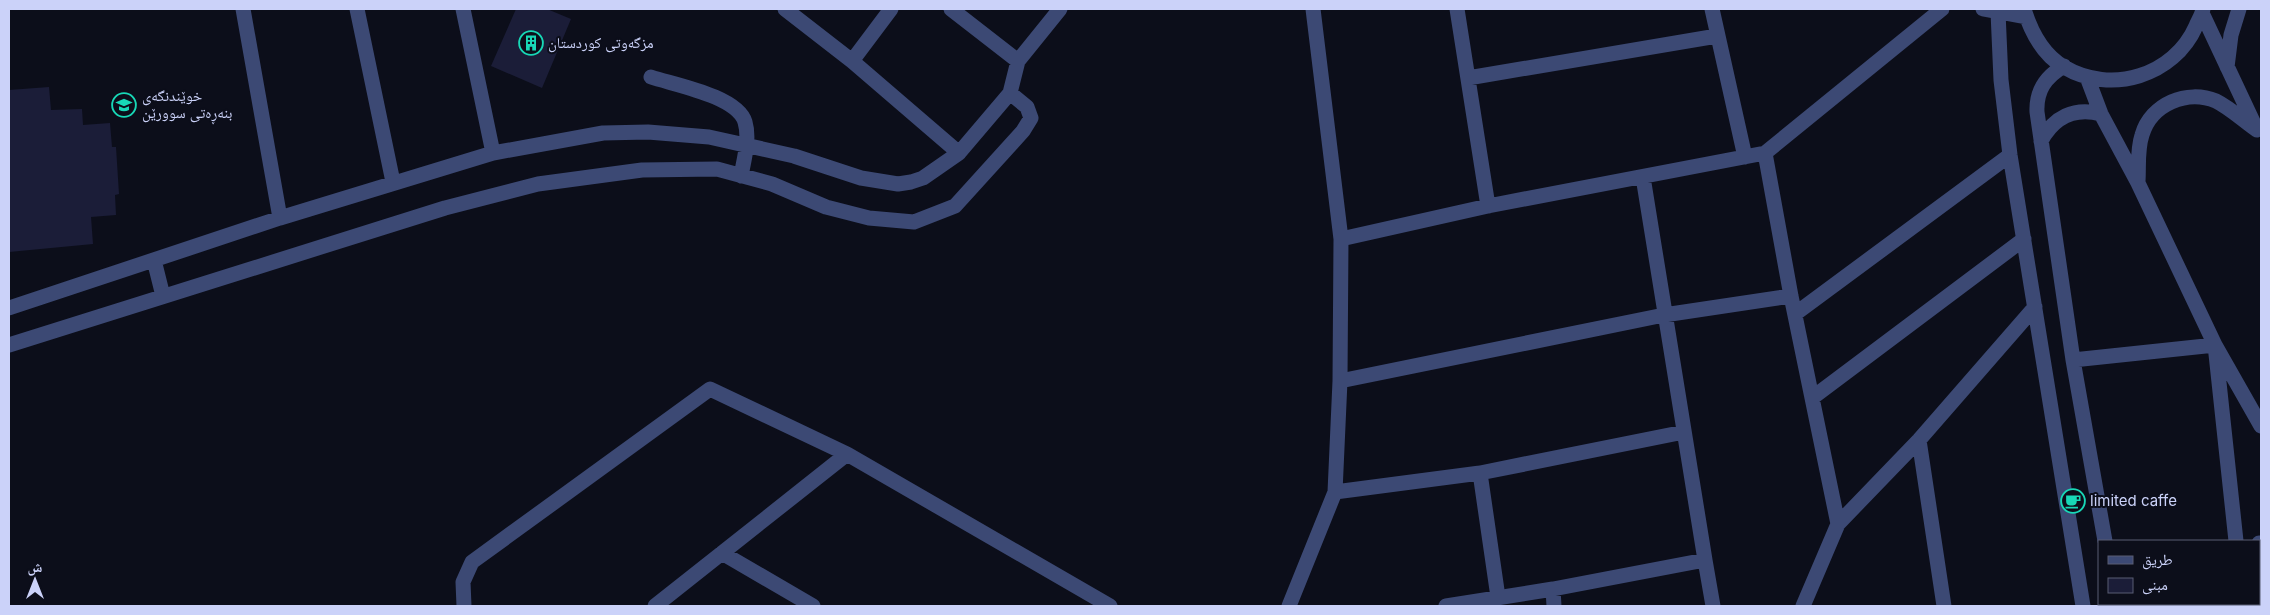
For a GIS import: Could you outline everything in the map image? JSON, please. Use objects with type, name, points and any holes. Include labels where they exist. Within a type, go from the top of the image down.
[{"type":"street","points":[[243,9],[280,218]]},
{"type":"street","points":[[356,9],[393,182]]},
{"type":"street","points":[[463,9],[493,153]]},
{"type":"street","points":[[785,9],[852,61],[959,153]]},
{"type":"street","points":[[852,61],[891,9]]},
{"type":"street","points":[[951,9],[1018,60]]},
{"type":"street","points":[[9,308],[393,182],[493,153],[602,134],[648,132],[700,136],[747,144],[794,156],[861,178],[898,184],[923,178],[959,153],[1010,93],[1018,60],[1060,9]]},
{"type":"street","points":[[1289,606],[1335,492],[1340,381],[1340,239],[1313,9]]},
{"type":"street","points":[[1457,9],[1488,206]]},
{"type":"street","points":[[1712,9],[1745,157]]},
{"type":"street","points":[[1340,239],[1488,206],[1765,153],[1942,9]]},
{"type":"street","points":[[2083,606],[2010,154],[1995,9],[2025,13],[2031,30],[2044,50],[2064,66],[2087,77],[2116,81],[2145,75],[2170,61],[2190,39],[2202,11]]},
{"type":"street","points":[[2227,67],[2231,35],[2239,9]]},
{"type":"street","points":[[2202,11],[2259,134]]},
{"type":"street","points":[[1468,78],[1718,36]]},
{"type":"street","points":[[2064,66],[2048,77],[2038,93],[2037,112],[2073,360],[2105,540]]},
{"type":"street","points":[[651,77],[726,101],[738,109],[745,122],[747,144],[741,176]]},
{"type":"street","points":[[2087,77],[2101,114],[2138,184],[2215,345],[2261,426]]},
{"type":"street","points":[[9,345],[445,208],[538,184],[642,170],[717,169],[772,184],[826,207],[869,218],[914,222],[955,206],[1022,131],[1031,118],[1027,107],[1010,93]]},
{"type":"street","points":[[2138,184],[2139,150],[2142,134],[2152,118],[2165,104],[2182,98],[2200,96],[2218,102],[2259,134]]},
{"type":"street","points":[[2041,141],[2053,123],[2068,114],[2090,111],[2101,114]]},
{"type":"street","points":[[1765,153],[1795,314],[1838,524]]},
{"type":"street","points":[[1795,314],[2010,154]]},
{"type":"street","points":[[1643,177],[1713,606]]},
{"type":"street","points":[[1812,398],[2024,239]]},
{"type":"street","points":[[154,260],[163,296]]},
{"type":"street","points":[[1340,381],[1664,315],[1792,296]]},
{"type":"street","points":[[1803,606],[1838,524],[1919,440],[2035,307]]},
{"type":"street","points":[[2073,360],[2215,345]]},
{"type":"street","points":[[2215,345],[2236,540]]},
{"type":"street","points":[[464,606],[463,582],[472,562],[710,389],[847,454],[1110,606]]},
{"type":"street","points":[[1335,492],[1480,473],[1684,432]]},
{"type":"street","points":[[1919,440],[1944,606]]},
{"type":"street","points":[[655,606],[847,454]]},
{"type":"street","points":[[1480,473],[1498,597]]},
{"type":"street","points":[[722,553],[813,606]]},
{"type":"street","points":[[1446,606],[1553,589],[1705,560]]},
{"type":"street","points":[[1553,589],[1554,606]]},
{"type":"building","name":"مزگەوتی کوردستان","points":[[516,9],[547,9],[571,19],[542,88],[491,66]]},
{"type":"building","points":[[49,87],[51,110],[82,109],[83,125],[110,123],[112,147],[116,147],[119,194],[115,195],[116,215],[91,217],[93,244],[9,252],[9,90]]},
{"type":"place","name":"مزگەوتی کوردستان","points":[[531,43]]},
{"type":"place","name":"خوێندنگەی بنەڕەتی سوورێن","points":[[124,105]]},
{"type":"place","name":"limited caffe","points":[[2073,501]]}]
